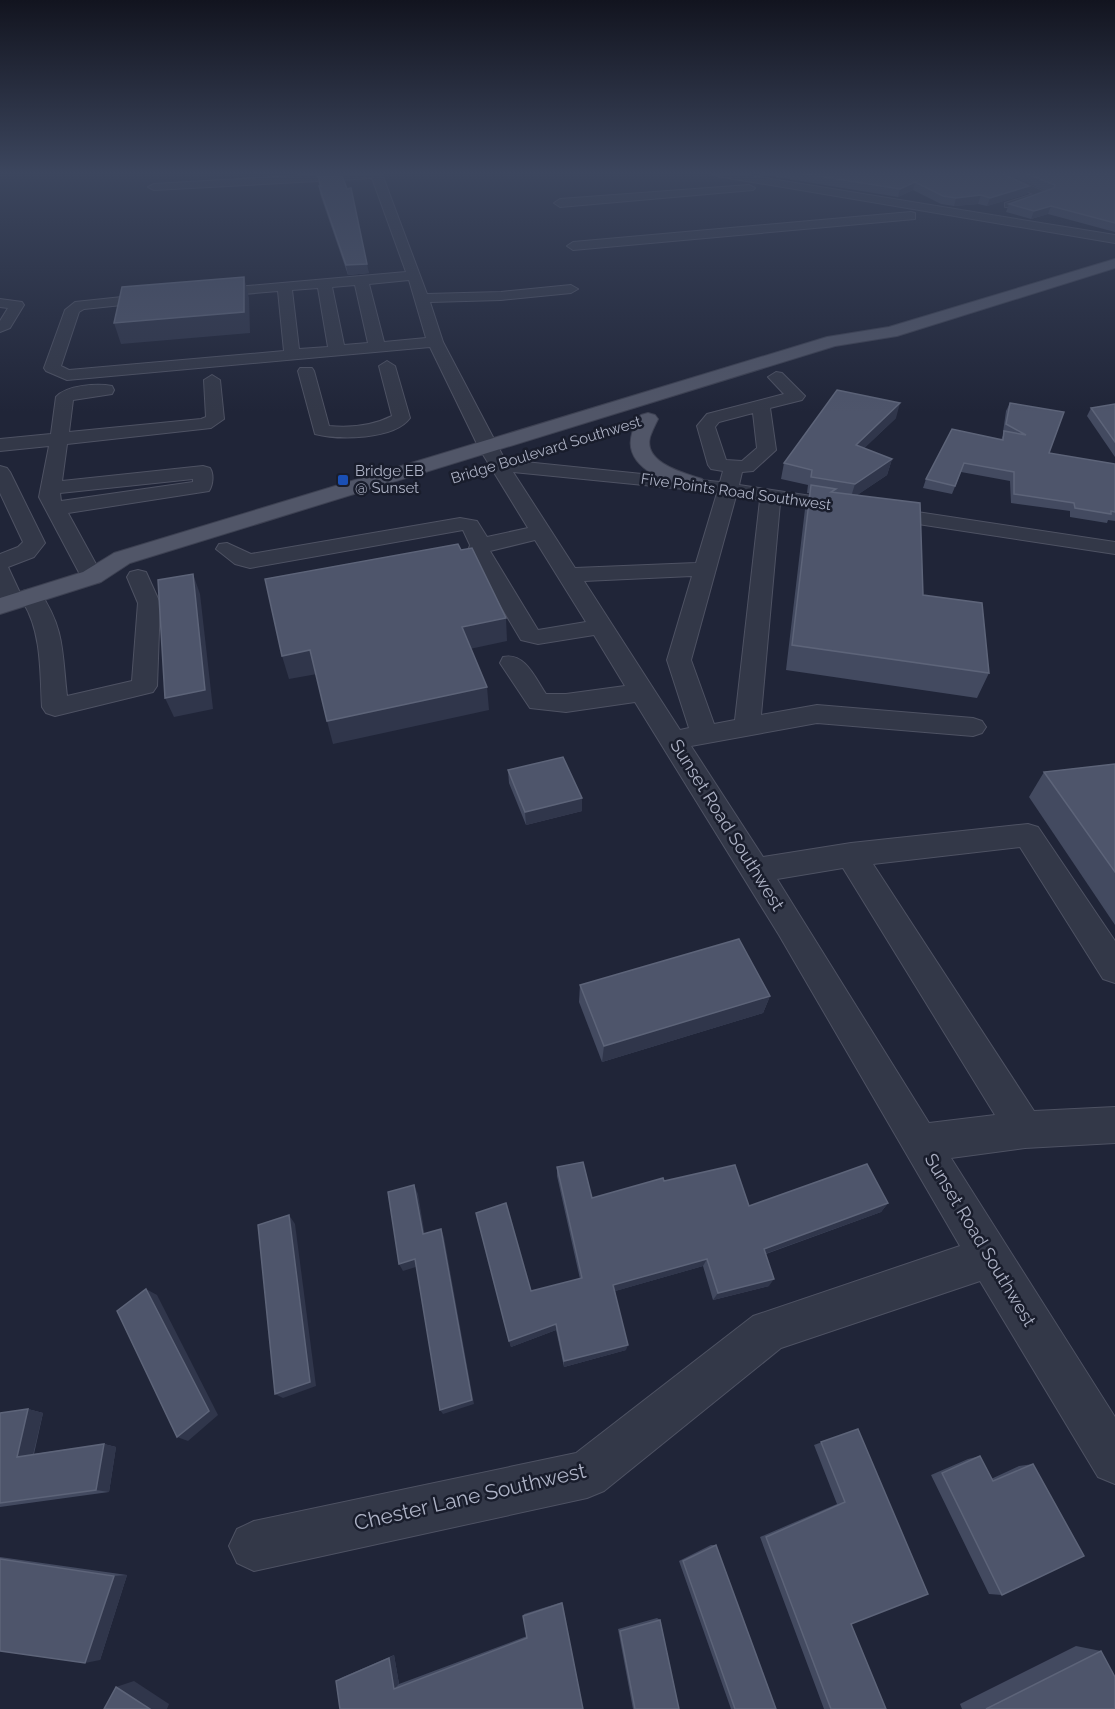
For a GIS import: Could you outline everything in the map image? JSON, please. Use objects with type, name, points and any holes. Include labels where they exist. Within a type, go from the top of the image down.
[{"type":"main road","name":"Bridge Boulevard Southwest","points":[[92,577],[122,558],[494,456],[833,341],[891,332],[1115,263]]},
{"type":"main road","name":"Bridge Boulevard Southwest","points":[[627,425],[854,352],[891,332]]},
{"type":"main road","points":[[648,419],[639,439],[640,453],[660,471],[694,484]]},
{"type":"main road","name":"Bridge Boulevard Southwest","points":[[478,471],[494,456],[544,451]]},
{"type":"main road","points":[[205,556],[262,538]]},
{"type":"main road","name":"Bridge Boulevard Southwest","points":[[14,601],[92,577],[149,573]]},
{"type":"street","name":"Sunset Road Southwest","points":[[405,253],[435,342],[434,361],[643,692],[689,737],[755,870],[989,1257],[1115,1460]]},
{"type":"street","points":[[194,294],[413,276]]},
{"type":"street","points":[[361,280],[377,347]]},
{"type":"street","points":[[324,283],[337,351]]},
{"type":"street","points":[[285,286],[292,355]]},
{"type":"street","points":[[422,298],[501,296],[571,290]]},
{"type":"street","points":[[171,296],[80,304],[72,310],[52,368],[67,375],[435,342]]},
{"type":"street","points":[[0,303],[16,305],[6,325],[0,327]]},
{"type":"street","points":[[306,372],[321,430],[332,433],[380,427],[401,418],[388,366]]},
{"type":"street","points":[[761,405],[767,450],[746,467],[718,465],[706,426],[713,418],[761,405],[796,396],[776,377]]},
{"type":"street","points":[[0,445],[205,423],[215,418],[212,380]]},
{"type":"street","points":[[92,577],[50,496],[51,488],[65,397],[75,393],[120,388]]},
{"type":"street","name":"Five Points Road Southwest","points":[[494,456],[771,495],[1115,548]]},
{"type":"street","points":[[734,466],[679,660],[689,737],[817,714],[974,727]]},
{"type":"street","points":[[0,472],[34,543],[26,552],[0,562]]},
{"type":"street","points":[[51,488],[203,472],[202,487],[57,508]]},
{"type":"street","points":[[747,726],[771,495]]},
{"type":"street","points":[[227,549],[250,561],[460,524],[470,525],[481,545],[479,551],[530,635],[538,637],[602,627]]},
{"type":"street","points":[[481,545],[541,532]]},
{"type":"street","points":[[569,575],[704,569]]},
{"type":"street","points":[[0,571],[14,601],[44,617],[49,637],[55,707],[144,686],[149,573]]},
{"type":"street","points":[[512,663],[539,702],[566,703],[643,692]]},
{"type":"street","points":[[755,870],[851,855],[1028,835],[1115,969]]},
{"type":"street","points":[[851,855],[1025,1130]]},
{"type":"street","points":[[920,1143],[1025,1130],[1115,1125]]},
{"type":"street","name":"Chester Lane Southwest","points":[[254,1546],[587,1474],[768,1331],[989,1257]]},
{"type":"building","points":[[342,253],[365,253],[367,264],[346,265]]},
{"type":"building","points":[[244,277],[244,312],[114,323],[122,287]]},
{"type":"building","points":[[837,390],[900,403],[856,445],[892,459],[855,484],[811,477],[812,470],[784,463]]},
{"type":"building","points":[[1010,403],[1064,412],[1049,453],[1115,464],[1115,512],[1111,511],[1111,514],[1075,508],[1074,503],[1014,494],[1014,472],[964,463],[955,486],[926,479],[952,429],[1003,440],[1004,431],[1026,435],[1006,424]]},
{"type":"building","points":[[1115,404],[1115,442],[1091,408]]},
{"type":"building","points":[[811,485],[836,489],[831,492],[920,503],[923,595],[982,603],[989,673],[792,645]]},
{"type":"building","points":[[458,544],[461,550],[472,548],[506,618],[462,627],[487,687],[327,721],[310,650],[282,656],[265,579]]},
{"type":"building","points":[[193,574],[205,690],[165,698],[158,580]]},
{"type":"building","points":[[563,757],[582,798],[525,812],[508,770]]},
{"type":"building","points":[[1115,764],[1115,872],[1044,772]]},
{"type":"building","points":[[739,939],[770,996],[604,1046],[580,985]]},
{"type":"building","points":[[583,1162],[592,1198],[663,1178],[664,1181],[735,1165],[749,1206],[867,1164],[888,1203],[764,1249],[774,1279],[718,1293],[707,1259],[613,1285],[628,1345],[564,1361],[556,1324],[509,1341],[476,1213],[506,1203],[531,1291],[582,1278],[557,1167]]},
{"type":"building","points":[[414,1185],[423,1234],[441,1229],[472,1400],[440,1410],[415,1259],[399,1264],[388,1192]]},
{"type":"building","points":[[289,1215],[310,1382],[275,1394],[258,1225]]},
{"type":"building","points":[[146,1289],[209,1411],[177,1437],[117,1311]]},
{"type":"building","points":[[28,1409],[17,1457],[104,1444],[96,1490],[0,1503],[0,1413]]},
{"type":"building","points":[[858,1429],[928,1594],[851,1624],[886,1709],[831,1709],[766,1537],[845,1502],[821,1442]]},
{"type":"building","points":[[980,1456],[993,1481],[1033,1464],[1084,1556],[1002,1595],[942,1473]]},
{"type":"building","points":[[716,1545],[776,1709],[735,1709],[683,1561]]},
{"type":"building","points":[[0,1559],[114,1576],[85,1663],[0,1651]]},
{"type":"building","points":[[562,1603],[583,1709],[340,1709],[336,1681],[389,1658],[394,1689],[527,1638],[523,1616]]},
{"type":"building","points":[[660,1620],[679,1709],[635,1709],[620,1631]]},
{"type":"building","points":[[1101,1651],[1115,1677],[1115,1709],[986,1709]]},
{"type":"building","points":[[116,1687],[150,1709],[104,1709]]},
{"type":"place","name":"Bridge EB @ Sunset","points":[[343,480]]}]
